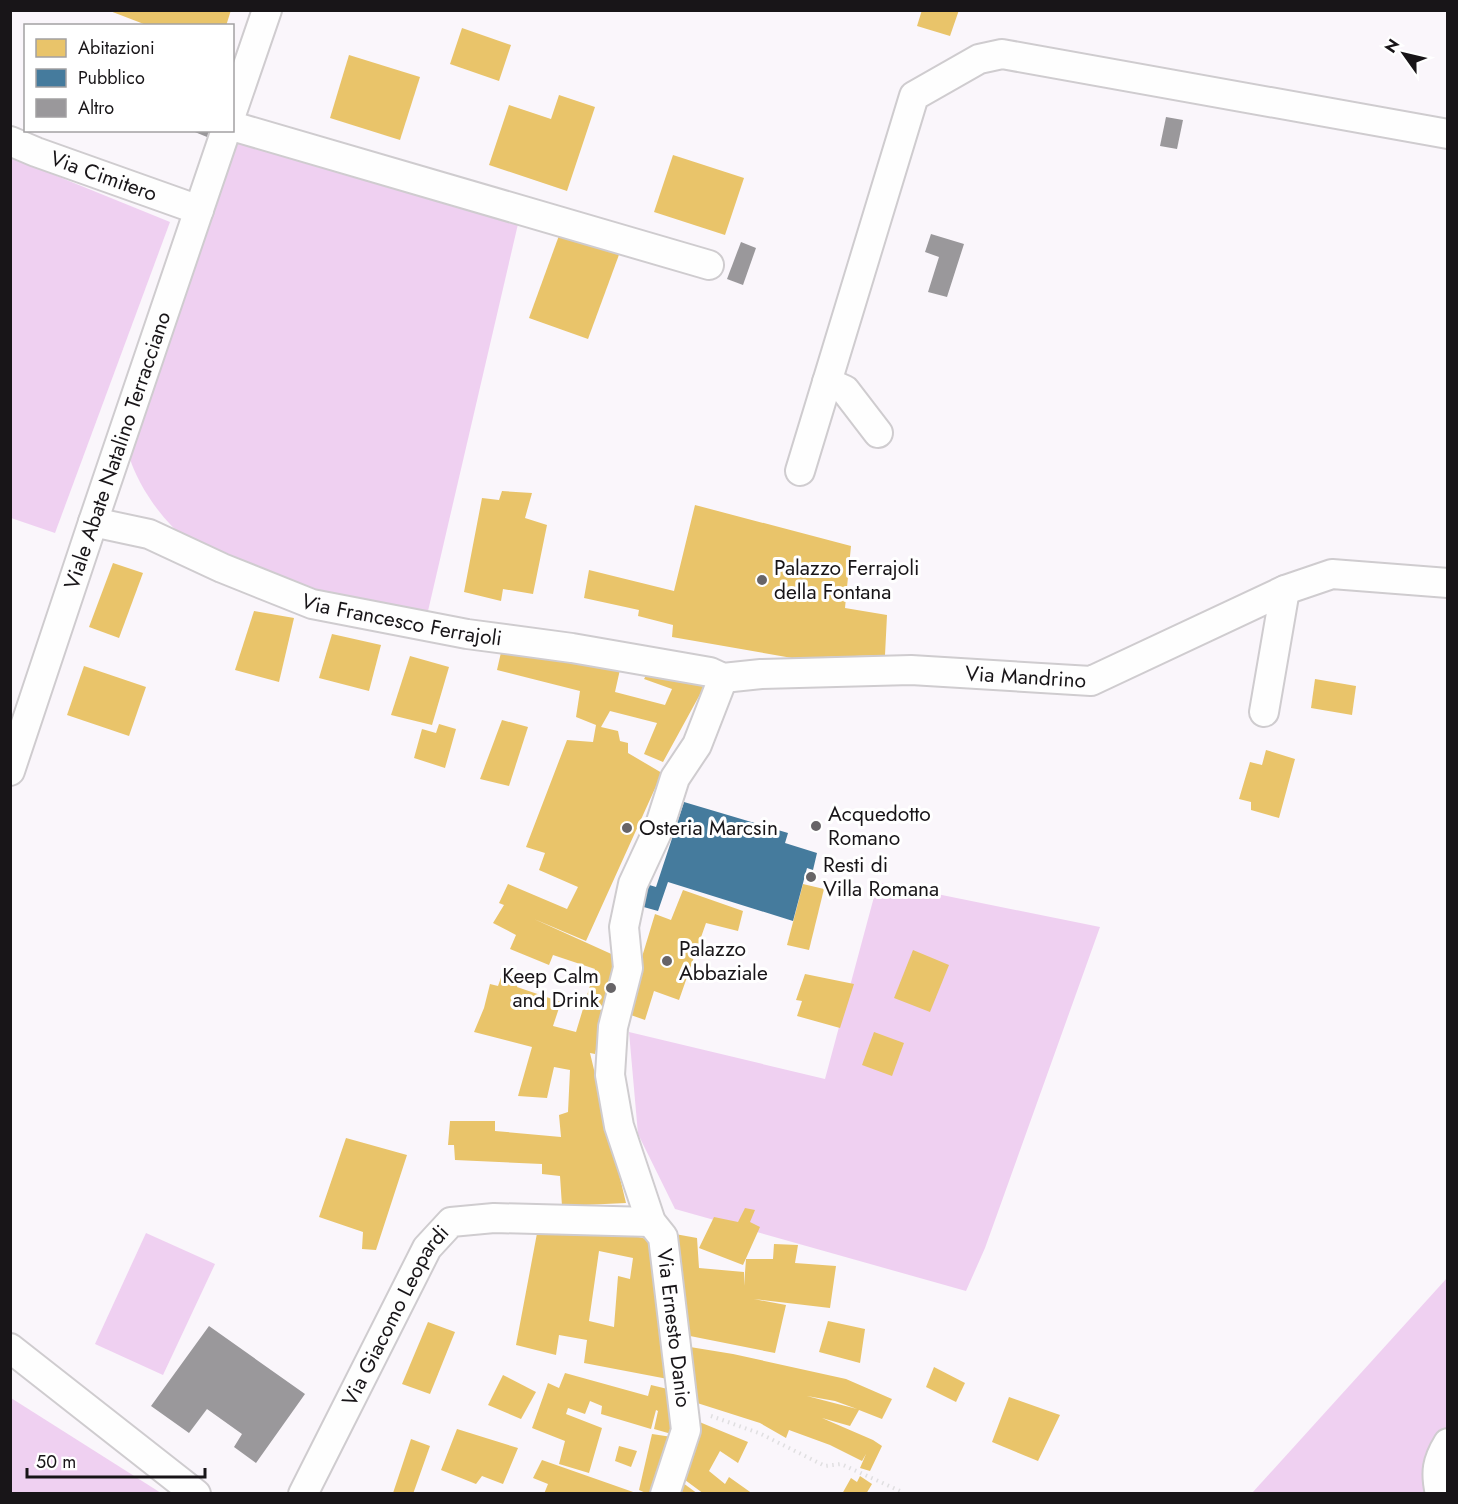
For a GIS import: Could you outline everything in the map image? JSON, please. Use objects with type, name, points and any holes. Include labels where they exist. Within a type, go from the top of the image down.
[{"type":"street","points":[[234,106],[267,10]]},
{"type":"street","points":[[800,471],[914,96],[980,59],[1002,54],[1448,134]]},
{"type":"street","points":[[234,127],[709,265]]},
{"type":"street","name":"Viale Abate Natalino Terracciano","points":[[10,771],[225,132]]},
{"type":"street","name":"Via Cimitero","points":[[10,141],[199,210]]},
{"type":"street","points":[[827,382],[845,390],[878,433]]},
{"type":"street","name":"Via Francesco Ferrajoli","points":[[93,522],[149,534],[222,568],[312,604],[467,634],[572,648],[689,668],[710,672],[723,678]]},
{"type":"street","name":"Via Mandrino","points":[[723,678],[761,674],[911,670],[1090,681],[1285,590],[1332,574],[1448,583]]},
{"type":"street","points":[[1264,712],[1285,590]]},
{"type":"street","name":"Via Ernesto Danio","points":[[665,1494],[686,1430],[684,1409],[663,1237],[651,1222],[619,1126],[610,1075],[613,1027],[628,968],[624,927],[633,884],[659,828],[675,778],[697,746],[723,678]]},
{"type":"street","name":"Via Giacomo Leopardi","points":[[303,1494],[427,1248],[452,1222],[494,1218],[651,1222]]},
{"type":"street","points":[[10,1348],[196,1494]]},
{"type":"street","points":[[1440,1494],[1437,1475],[1438,1458],[1448,1443]]},
{"type":"path","points":[[684,1409],[759,1433],[825,1466],[841,1464],[900,1491],[898,1494]]},
{"type":"shaded area","points":[[237,140],[518,224],[428,611],[315,596],[189,542],[160,513],[132,466],[128,453]]},
{"type":"shaded area","points":[[10,157],[170,222],[55,533],[11,518]]},
{"type":"shaded area","points":[[878,882],[1100,927],[985,1248],[966,1291],[675,1209],[638,1134],[629,1032],[825,1079]]},
{"type":"shaded area","points":[[146,1233],[215,1264],[163,1375],[95,1344]]},
{"type":"shaded area","points":[[1447,1278],[1447,1493],[1252,1493]]},
{"type":"shaded area","points":[[11,1398],[161,1493],[11,1493]]},
{"type":"building: Abitazioni","points":[[231,10],[227,24],[144,24],[110,11]]},
{"type":"building: Abitazioni","points":[[922,10],[959,10],[950,36],[917,26]]},
{"type":"building: Abitazioni","points":[[462,28],[511,45],[499,81],[450,64]]},
{"type":"building: Abitazioni","points":[[349,55],[420,77],[400,140],[330,118]]},
{"type":"building: Abitazioni","points":[[559,95],[595,107],[567,191],[489,165],[509,105],[551,119]]},
{"type":"building: Abitazioni","points":[[673,155],[744,178],[725,235],[654,212]]},
{"type":"building: Abitazioni","points":[[561,230],[620,252],[588,339],[529,318]]},
{"type":"building: Abitazioni","points":[[502,491],[532,493],[525,518],[547,525],[533,594],[503,589],[501,601],[464,592],[482,498],[499,500]]},
{"type":"building: Abitazioni","name":"Palazzo Ferrajoli della Fontana","points":[[695,505],[851,546],[845,608],[887,615],[885,655],[792,658],[672,637],[673,625],[638,616],[639,610],[584,598],[589,570],[674,591]]},
{"type":"building: Abitazioni","points":[[113,563],[143,573],[119,638],[89,627]]},
{"type":"building: Abitazioni","points":[[254,611],[294,618],[279,682],[235,670]]},
{"type":"building: Abitazioni","points":[[332,634],[381,645],[369,691],[319,678]]},
{"type":"building: Abitazioni","points":[[502,648],[623,656],[615,692],[665,705],[672,689],[644,679],[651,667],[695,674],[704,687],[663,762],[644,754],[657,723],[610,711],[601,727],[618,731],[620,741],[628,743],[628,753],[662,773],[586,941],[534,919],[618,957],[595,1054],[590,1053],[626,1203],[562,1206],[560,1176],[542,1174],[542,1164],[455,1160],[454,1145],[448,1145],[450,1121],[495,1121],[495,1131],[561,1137],[559,1115],[568,1112],[570,1070],[554,1067],[547,1098],[518,1096],[532,1047],[474,1032],[484,1008],[490,984],[498,986],[504,969],[520,974],[517,987],[561,1002],[553,1026],[576,1032],[595,969],[553,955],[549,965],[510,949],[516,935],[493,923],[504,905],[499,903],[508,884],[567,909],[578,887],[539,870],[545,853],[526,847],[567,740],[593,742],[596,725],[576,717],[580,691],[497,670]]},
{"type":"building: Abitazioni","points":[[410,656],[449,667],[432,725],[391,715]]},
{"type":"building: Abitazioni","points":[[84,666],[146,687],[129,736],[67,715]]},
{"type":"building: Abitazioni","points":[[1315,679],[1356,686],[1352,715],[1311,708]]},
{"type":"building: Abitazioni","points":[[502,720],[528,727],[509,786],[480,779]]},
{"type":"building: Abitazioni","points":[[439,724],[456,729],[445,768],[414,758],[422,729],[436,733]]},
{"type":"building: Abitazioni","points":[[1266,750],[1295,759],[1279,818],[1251,810],[1251,802],[1239,799],[1250,762],[1262,765]]},
{"type":"building: Abitazioni","points":[[803,884],[824,889],[809,950],[787,945]]},
{"type":"building: Abitazioni","name":"Palazzo Abbaziale","points":[[683,890],[743,911],[738,931],[706,923],[679,1000],[654,991],[645,1020],[625,1013],[655,914],[671,920]]},
{"type":"building: Abitazioni","points":[[913,950],[949,965],[930,1012],[894,998]]},
{"type":"building: Abitazioni","points":[[805,974],[854,984],[840,1028],[797,1016],[802,1001],[796,1000]]},
{"type":"building: Abitazioni","points":[[874,1032],[904,1043],[892,1076],[862,1065]]},
{"type":"building: Abitazioni","points":[[346,1138],[407,1155],[376,1250],[362,1249],[363,1232],[319,1217]]},
{"type":"building: Abitazioni","points":[[745,1208],[755,1210],[750,1222],[760,1227],[743,1265],[699,1248],[714,1217],[738,1222]]},
{"type":"building: Abitazioni","points":[[538,1228],[601,1228],[655,1241],[673,1380],[584,1363],[587,1340],[559,1335],[556,1355],[516,1345]],"holes":[[[599,1251],[633,1258],[630,1279],[618,1276],[614,1327],[589,1321]]]},
{"type":"building: Abitazioni","points":[[675,1234],[697,1238],[699,1268],[744,1272],[744,1286],[746,1259],[773,1259],[774,1244],[798,1245],[795,1263],[836,1266],[830,1308],[754,1299],[786,1305],[775,1353],[685,1335]]},
{"type":"building: Abitazioni","points":[[828,1321],[865,1329],[860,1363],[819,1352]]},
{"type":"building: Abitazioni","points":[[428,1322],[455,1332],[430,1394],[402,1384]]},
{"type":"building: Abitazioni","points":[[690,1347],[846,1379],[892,1399],[882,1419],[859,1410],[850,1426],[822,1418],[882,1446],[870,1471],[860,1468],[866,1454],[862,1461],[830,1445],[789,1430],[786,1438],[760,1423],[694,1402]],"holes":[[[807,1396],[835,1401],[857,1409]]]},
{"type":"building: Abitazioni","points":[[934,1367],[965,1383],[956,1402],[926,1387]]},
{"type":"building: Abitazioni","points":[[565,1373],[648,1396],[651,1385],[676,1391],[675,1435],[654,1429],[658,1411],[656,1410],[651,1429],[601,1414],[602,1406],[590,1401],[585,1414],[568,1408],[566,1414],[602,1428],[589,1473],[559,1464],[565,1441],[532,1428],[548,1383],[559,1388]]},
{"type":"building: Abitazioni","points":[[503,1375],[536,1392],[521,1419],[488,1405]]},
{"type":"building: Abitazioni","points":[[1009,1397],[1060,1415],[1038,1461],[992,1442]]},
{"type":"building: Abitazioni","points":[[697,1421],[748,1442],[738,1463],[720,1451],[709,1471],[725,1484],[729,1477],[753,1494],[704,1494],[681,1477]]},
{"type":"building: Abitazioni","points":[[457,1429],[518,1448],[503,1484],[482,1476],[476,1484],[441,1470]]},
{"type":"building: Abitazioni","points":[[652,1434],[672,1437],[661,1494],[648,1494],[639,1490]]},
{"type":"building: Abitazioni","points":[[411,1439],[430,1446],[413,1494],[395,1494],[393,1493]]},
{"type":"building: Abitazioni","points":[[619,1446],[637,1451],[631,1467],[615,1461]]},
{"type":"building: Abitazioni","points":[[542,1460],[636,1493],[544,1494],[548,1484],[533,1478]]},
{"type":"building: Abitazioni","points":[[860,1476],[872,1484],[866,1494],[842,1494],[851,1478],[857,1482]]},
{"type":"building: Abitazioni","points":[[679,1480],[698,1494],[674,1494]]},
{"type":"building: Pubblico","points":[[684,802],[788,833],[785,843],[817,853],[813,870],[807,868],[793,921],[668,882],[658,911],[640,906],[646,884],[656,887]]},
{"type":"building: Altro","points":[[1166,117],[1183,120],[1177,149],[1160,146]]},
{"type":"building: Altro","points":[[195,132],[209,132],[207,137]]},
{"type":"building: Altro","points":[[931,234],[964,244],[947,297],[928,292],[939,257],[925,252]]},
{"type":"building: Altro","points":[[741,242],[756,248],[743,285],[727,279]]},
{"type":"building: Altro","points":[[209,1326],[305,1394],[256,1463],[234,1447],[242,1434],[207,1409],[189,1433],[151,1406]]},
{"type":"place","name":"Palazzo Ferrajoli della Fontana","points":[[762,580]]},
{"type":"place","name":"Acquedotto Romano","points":[[816,826]]},
{"type":"place","name":"Osteria Marcsin","points":[[627,828]]},
{"type":"place","name":"Resti di Villa Romana","points":[[811,877]]},
{"type":"place","name":"Palazzo Abbaziale","points":[[667,961]]},
{"type":"place","name":"Keep Calm and Drink","points":[[611,988]]}]
